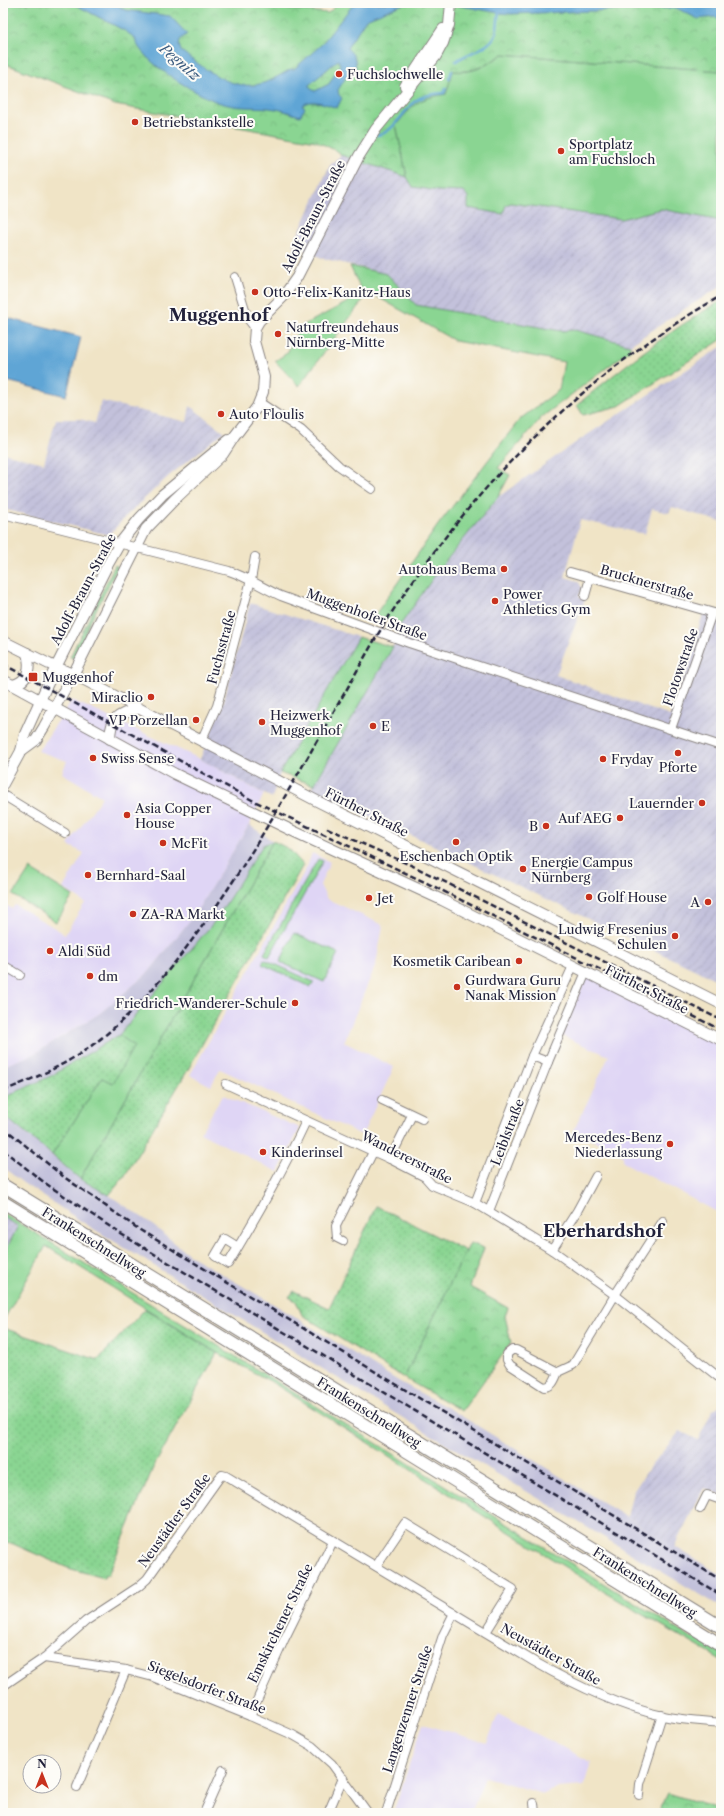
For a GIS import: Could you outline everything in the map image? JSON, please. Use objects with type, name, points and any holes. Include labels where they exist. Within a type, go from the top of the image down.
[{"type":"highway","name":"Frankenschnellweg","points":[[3,1185],[721,1627]]},
{"type":"highway","name":"Frankenschnellweg","points":[[3,1202],[721,1645]]},
{"type":"main road","name":"Adolf-Braun-Straße","points":[[21,751],[36,740],[73,674],[136,547],[152,522],[223,454],[259,402],[263,389],[264,377],[254,341],[255,328],[259,321],[279,302],[294,281],[359,156],[394,101],[438,38],[450,8]]},
{"type":"main road","name":"Adolf-Braun-Straße","points":[[21,751],[25,734],[56,667],[106,566],[120,543],[162,494],[234,437]]},
{"type":"main road","name":"Fürther Straße","points":[[3,641],[73,674],[137,709],[344,815],[721,1004]]},
{"type":"main road","points":[[13,685],[20,683],[28,675],[29,662],[27,653]]},
{"type":"main road","name":"Fürther Straße","points":[[3,680],[110,739],[232,802],[410,885],[721,1040]]},
{"type":"main road","points":[[110,739],[110,730],[115,719],[120,714],[137,709]]},
{"type":"main road","points":[[3,784],[21,751]]},
{"type":"street","name":"Adolf-Braun-Straße","points":[[235,277],[248,319],[255,328]]},
{"type":"street","points":[[259,402],[301,430],[339,466],[372,489]]},
{"type":"street","name":"Muggenhofer Straße","points":[[3,514],[229,571],[251,580],[261,587],[281,596],[404,641],[721,746]]},
{"type":"street","name":"Fuchsstraße","points":[[201,741],[217,706],[251,580],[255,556]]},
{"type":"street","name":"Brucknerstraße","points":[[570,572],[721,615]]},
{"type":"street","name":"Brucknerstraße","points":[[585,596],[590,578]]},
{"type":"street","name":"Flotowstraße","points":[[671,729],[712,613]]},
{"type":"street","points":[[3,795],[65,833]]},
{"type":"street","points":[[3,965],[20,975]]},
{"type":"street","name":"Leiblstraße","points":[[475,1203],[532,1056],[565,985],[572,966]]},
{"type":"street","name":"Leiblstraße","points":[[489,1211],[548,1062],[586,972]]},
{"type":"street","points":[[565,985],[577,991]]},
{"type":"street","points":[[532,1056],[548,1062]]},
{"type":"street","name":"Wandererstraße","points":[[226,1084],[390,1159],[425,1177],[432,1185],[475,1203],[489,1211],[552,1250],[615,1295],[721,1380]]},
{"type":"street","points":[[382,1100],[422,1119]]},
{"type":"street","points":[[390,1159],[412,1115]]},
{"type":"street","points":[[238,1246],[285,1166],[306,1121]]},
{"type":"street","points":[[343,1241],[337,1238],[336,1226],[373,1152]]},
{"type":"street","points":[[552,1250],[577,1211],[596,1176]]},
{"type":"street","points":[[558,1372],[516,1350],[512,1350],[507,1354],[507,1360],[510,1365],[544,1387],[549,1387],[558,1372],[573,1365],[615,1295],[663,1220]]},
{"type":"street","name":"Neustädter Straße","points":[[3,1686],[44,1658],[86,1621],[138,1587],[147,1579],[219,1478],[226,1476],[486,1632],[573,1682],[621,1703],[662,1716],[721,1723]]},
{"type":"street","points":[[700,1509],[707,1494],[721,1500]]},
{"type":"street","name":"Neustädter Straße","points":[[376,1566],[405,1523],[513,1589],[486,1632]]},
{"type":"street","name":"Emskirchener Straße","points":[[250,1716],[284,1640],[333,1541]]},
{"type":"street","name":"Langenzenner Straße","points":[[386,1813],[443,1634],[454,1613]]},
{"type":"street","name":"Siegelsdorfer Straße","points":[[44,1658],[126,1670],[153,1677],[293,1735],[312,1746],[332,1764],[368,1813]]},
{"type":"street","points":[[77,1787],[126,1670]]},
{"type":"street","points":[[638,1795],[640,1784],[662,1716]]},
{"type":"street","points":[[204,1813],[223,1770]]},
{"type":"street","points":[[328,1813],[343,1778]]},
{"type":"street","points":[[534,1803],[535,1813]]},
{"type":"shaded area","points":[[341,155],[407,177],[414,187],[439,191],[465,192],[468,197],[468,208],[503,214],[506,205],[511,203],[621,219],[661,209],[721,221],[721,285],[630,345],[575,330],[561,331],[416,305],[387,274],[322,258],[293,245],[330,165]]},
{"type":"shaded area","name":"Auf AEG","points":[[721,347],[721,522],[672,507],[669,513],[652,509],[645,534],[580,520],[565,577],[578,581],[582,588],[579,597],[585,599],[556,675],[670,716],[705,608],[721,612],[721,982],[437,847],[311,790],[393,647],[401,624],[440,568],[498,497],[581,439]]},
{"type":"shaded area","points":[[101,401],[187,422],[190,406],[224,432],[170,475],[128,514],[109,535],[3,509],[3,453],[44,463],[56,419],[80,419],[95,423]]},
{"type":"shaded area","points":[[250,603],[358,637],[280,773],[272,798],[200,759],[224,700]]},
{"type":"shaded area","points":[[72,700],[200,759],[264,794],[249,825],[195,914],[149,972],[99,1014],[32,1055],[3,1066],[3,903],[12,909],[15,905],[65,934],[85,903],[63,888],[84,853],[68,845],[102,797],[62,773],[67,761],[38,751]]},
{"type":"shaded area","points":[[249,825],[273,841],[263,845],[215,921],[119,1035],[51,1076],[3,1098],[3,1066],[32,1055],[99,1014],[149,972],[195,914]]},
{"type":"shaded area","name":"Friedrich-Wanderer-Schule","points":[[312,853],[330,862],[320,885],[327,899],[383,925],[376,964],[344,1042],[394,1067],[362,1135],[220,1069],[211,1086],[190,1075],[307,867]]},
{"type":"shaded area","points":[[590,970],[721,1036],[721,1214],[623,1162],[623,1156],[574,1130],[609,1056],[560,1035]]},
{"type":"shaded area","name":"Kinderinsel","points":[[223,1095],[300,1128],[278,1172],[200,1133]]},
{"type":"shaded area","points":[[3,1115],[80,1179],[109,1195],[146,1220],[191,1256],[282,1309],[400,1382],[450,1409],[721,1575],[721,1607],[398,1415],[84,1223],[23,1183],[3,1167]]},
{"type":"shaded area","points":[[3,1217],[18,1226],[3,1256]]},
{"type":"shaded area","points":[[721,1404],[721,1495],[704,1488],[674,1547],[627,1517],[633,1492],[649,1468],[680,1431],[698,1440],[712,1411]]},
{"type":"shaded area","points":[[498,1714],[591,1762],[584,1786],[556,1788],[544,1794],[485,1777],[471,1813],[393,1813],[423,1724],[487,1743]]},
{"type":"green space","points":[[3,3],[235,3],[328,13],[339,3],[721,3],[721,71],[503,54],[480,67],[467,71],[453,71],[446,94],[428,98],[417,103],[396,125],[407,177],[341,155],[339,152],[316,141],[115,105],[3,63]]},
{"type":"green space","name":"Sportplatz am Fuchsloch","points":[[503,54],[721,71],[721,221],[661,209],[621,219],[511,203],[506,205],[503,214],[468,208],[468,197],[464,192],[439,191],[413,187],[407,177],[396,125],[417,103],[428,98],[446,94],[453,71],[461,72],[480,68]]},
{"type":"green space","points":[[350,266],[387,274],[416,305],[561,331],[575,330],[630,345],[630,350],[542,417],[498,468],[510,475],[498,497],[440,568],[401,624],[375,615],[438,525],[520,419],[559,390],[564,362],[455,341],[369,292],[299,386],[275,361],[287,353],[300,327],[363,294]]},
{"type":"green space","points":[[721,301],[721,340],[619,406],[583,415],[577,405],[629,363],[683,324]]},
{"type":"green space","points":[[115,565],[118,567],[88,626],[76,659],[70,657]]},
{"type":"green space","points":[[358,637],[393,647],[314,785],[280,773]]},
{"type":"green space","points":[[273,841],[80,1179],[52,1155],[102,1078],[134,1046],[119,1035],[215,921],[263,845]]},
{"type":"green space","points":[[273,841],[289,849],[303,865],[186,1073],[124,1177],[109,1195],[80,1179]]},
{"type":"green space","points":[[318,859],[323,861],[269,957],[264,954]]},
{"type":"green space","points":[[30,869],[73,896],[56,922],[13,895]]},
{"type":"green space","points":[[294,933],[338,953],[324,982],[280,962]]},
{"type":"green space","points":[[264,959],[314,982],[311,987],[262,964]]},
{"type":"green space","points":[[119,1035],[134,1046],[113,1083],[102,1078],[52,1155],[3,1115],[3,1098],[51,1076]]},
{"type":"green space","points":[[376,1206],[466,1251],[404,1378],[302,1315],[296,1301],[289,1297],[294,1291],[329,1308]]},
{"type":"green space","points":[[3,1213],[692,1638],[708,1643],[721,1651],[721,1660],[603,1591],[270,1381],[217,1353],[46,1246],[3,1321],[3,1256],[18,1226],[3,1217]]},
{"type":"green space","points":[[470,1243],[484,1248],[470,1287],[508,1308],[505,1316],[511,1343],[462,1411],[404,1378]]},
{"type":"green space","points":[[145,1309],[217,1353],[153,1468],[108,1575],[105,1574],[104,1578],[68,1568],[11,1543],[3,1544],[3,1328],[98,1360]]},
{"type":"green space","points":[[668,1793],[721,1810],[721,1813],[658,1813]]},
{"type":"water","name":"Pegnitz","points":[[72,3],[114,3],[125,10],[170,16],[187,34],[180,40],[179,45],[181,51],[224,80],[244,85],[254,85],[269,81],[291,69],[294,69],[321,45],[352,6],[357,3],[410,3],[366,19],[347,48],[356,63],[355,70],[350,71],[338,90],[339,95],[342,98],[337,108],[319,102],[310,102],[302,106],[305,108],[300,116],[282,110],[230,106],[214,101],[187,87],[159,68],[139,47],[135,38],[125,31]],"holes":[[[338,60],[340,65],[329,84],[315,91],[311,89],[309,85]]]},
{"type":"water","points":[[445,3],[721,3],[721,21],[716,17],[698,19],[676,8],[511,14]]},
{"type":"water","points":[[3,317],[81,337],[66,396],[3,380]]},
{"type":"waterway","points":[[456,61],[479,50],[489,43],[497,30],[499,11]]},
{"type":"waterway","points":[[449,79],[452,71]]},
{"type":"waterway","points":[[377,135],[382,134],[392,127],[414,102],[425,96],[444,93],[446,88]]},
{"type":"railway","points":[[3,1091],[68,1061],[102,1038],[147,996],[186,948],[209,917],[251,853],[392,612],[460,519],[498,475],[538,434],[580,395],[625,359],[672,326],[721,296]]},
{"type":"railway","points":[[3,664],[252,800],[435,887],[721,1030]]},
{"type":"railway","points":[[327,828],[415,867],[721,1020]]},
{"type":"railway","points":[[3,1127],[64,1177],[140,1230],[721,1580]]},
{"type":"railway","points":[[3,1150],[45,1183],[121,1234],[721,1595]]},
{"type":"place","name":"Fuchslochwelle","points":[[339,74]]},
{"type":"place","name":"Betriebstankstelle","points":[[135,122]]},
{"type":"place","name":"Sportplatz am Fuchsloch","points":[[561,151]]},
{"type":"place","name":"Otto-Felix-Kanitz-Haus","points":[[255,292]]},
{"type":"place","name":"Naturfreundehaus Nürnberg-Mitte","points":[[278,334]]},
{"type":"place","name":"Auto Floulis","points":[[221,414]]},
{"type":"place","name":"Autohaus Bema","points":[[504,569]]},
{"type":"place","name":"Power Athletics Gym","points":[[495,601]]},
{"type":"place","name":"Muggenhof","points":[[33,677]]},
{"type":"place","name":"Miraclio","points":[[151,697]]},
{"type":"place","name":"VP Porzellan","points":[[196,720]]},
{"type":"place","name":"Heizwerk Muggenhof","points":[[262,722]]},
{"type":"place","name":"E","points":[[373,726]]},
{"type":"place","name":"Pforte","points":[[678,753]]},
{"type":"place","name":"Swiss Sense","points":[[93,758]]},
{"type":"place","name":"Fryday","points":[[603,759]]},
{"type":"place","name":"Lauernder","points":[[702,803]]},
{"type":"place","name":"Asia Copper House","points":[[127,815]]},
{"type":"place","name":"Auf AEG","points":[[620,818]]},
{"type":"place","name":"B","points":[[546,826]]},
{"type":"place","name":"Eschenbach Optik","points":[[456,842]]},
{"type":"place","name":"McFit","points":[[163,843]]},
{"type":"place","name":"Energie Campus Nürnberg","points":[[523,869]]},
{"type":"place","name":"Bernhard-Saal","points":[[88,875]]},
{"type":"place","name":"Golf House","points":[[589,897]]},
{"type":"place","name":"Jet","points":[[369,898]]},
{"type":"place","name":"A","points":[[708,902]]},
{"type":"place","name":"ZA-RA Markt","points":[[133,914]]},
{"type":"place","name":"Ludwig Fresenius Schulen","points":[[675,936]]},
{"type":"place","name":"Aldi Süd","points":[[50,951]]},
{"type":"place","name":"Kosmetik Caribean","points":[[519,961]]},
{"type":"place","name":"dm","points":[[90,976]]},
{"type":"place","name":"Gurdwara Guru Nanak Mission","points":[[457,987]]},
{"type":"place","name":"Friedrich-Wanderer-Schule","points":[[295,1003]]},
{"type":"place","name":"Mercedes-Benz Niederlassung","points":[[670,1144]]},
{"type":"place","name":"Kinderinsel","points":[[263,1152]]},
{"type":"district","name":"Muggenhof","points":[[219,315]]},
{"type":"district","name":"Eberhardshof","points":[[603,1231]]}]
